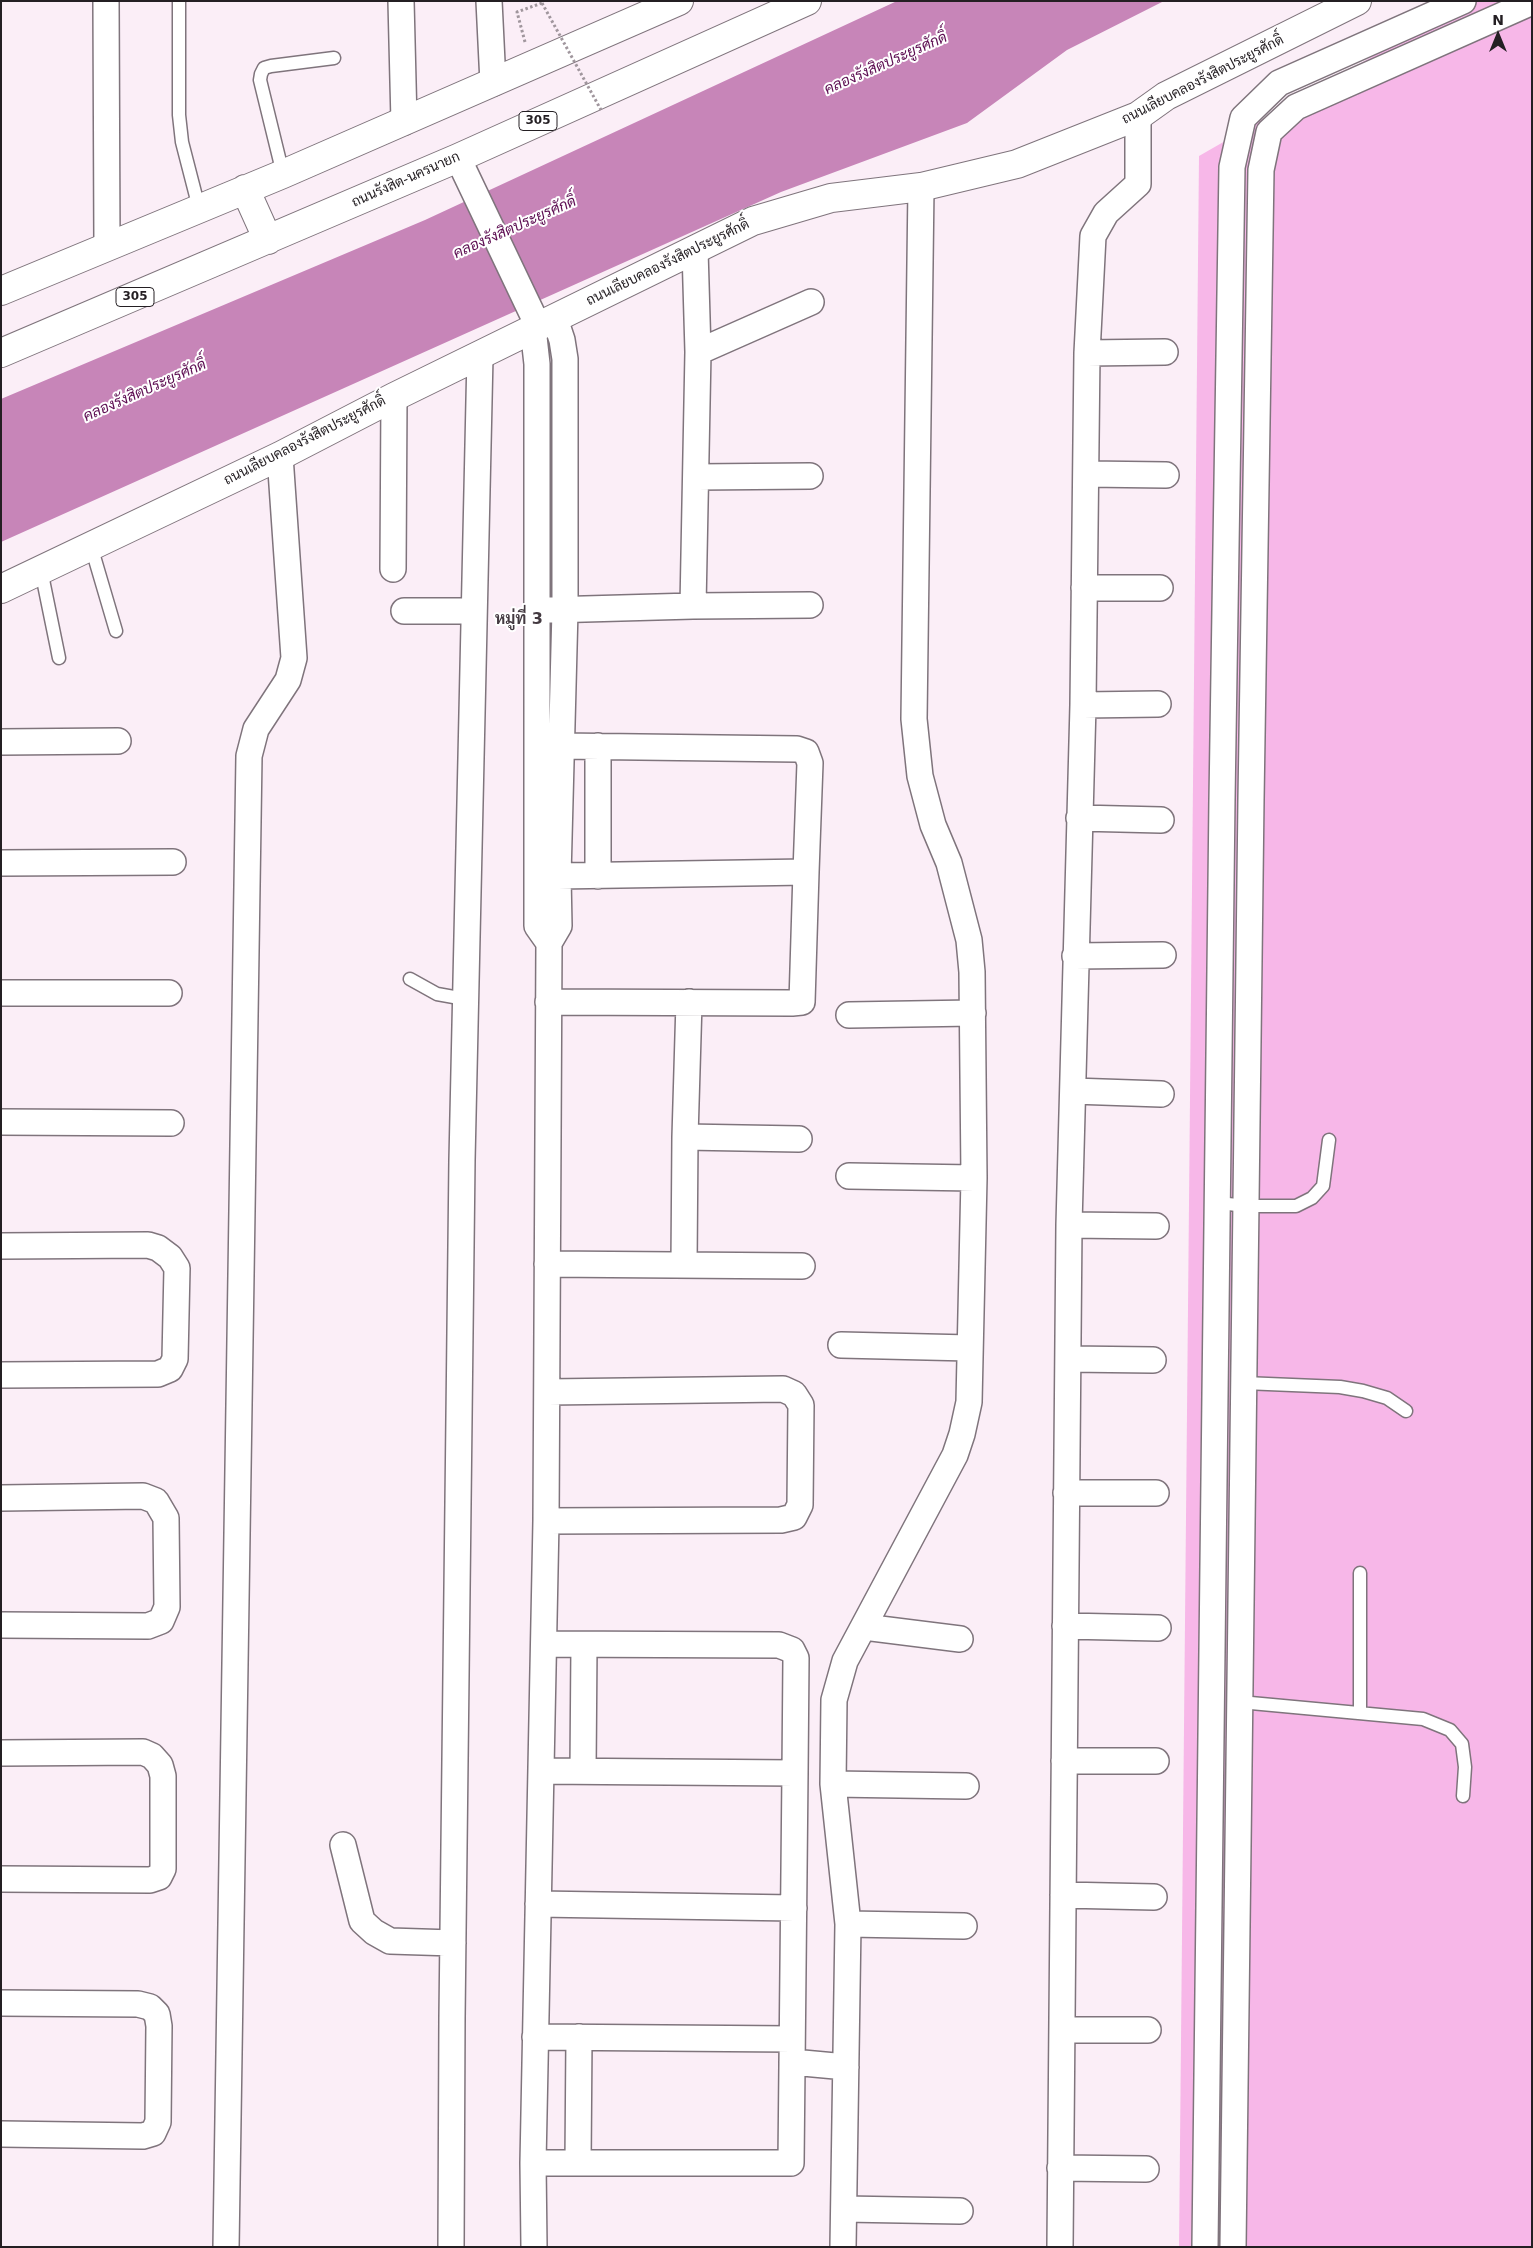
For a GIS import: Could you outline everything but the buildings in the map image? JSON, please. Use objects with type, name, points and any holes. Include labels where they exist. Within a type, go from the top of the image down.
[{"type":"main road","name":"ถนนรังสิต-นครนายก","points":[[1,353],[268,240],[461,164],[807,1]]},
{"type":"main road","name":"ถนนเลียบคลองรังสิตประยูรศักดิ์","points":[[1,589],[280,456],[394,397],[480,356],[539,321],[695,250],[752,221],[831,198],[921,187],[1005,168],[1138,116],[1166,96],[1357,1]]},
{"type":"main road","points":[[1,291],[283,174],[533,67],[664,4]]},
{"type":"main road","points":[[245,189],[268,240]]},
{"type":"street","points":[[106,1],[107,247]]},
{"type":"street","points":[[401,1],[404,122]]},
{"type":"street","points":[[489,1],[493,84]]},
{"type":"street","points":[[1205,2247],[1222,798],[1230,404],[1232,167],[1243,118],[1280,84],[1463,1]]},
{"type":"street","points":[[1233,2247],[1251,799],[1261,170],[1269,132],[1296,107],[1532,2]]},
{"type":"street","points":[[1060,2247],[1069,1225],[1083,705],[1087,353],[1093,236],[1106,213],[1138,184],[1138,116]]},
{"type":"street","points":[[461,164],[539,321],[562,340],[564,359],[565,610],[558,876],[559,926],[549,943],[548,1002],[548,1392],[535,2037],[534,2247]]},
{"type":"street","points":[[844,2247],[848,1924],[833,1784],[834,1700],[845,1661],[954,1455],[962,1434],[969,1402],[974,1178],[973,1013],[969,940],[949,863],[933,825],[920,776],[914,719],[921,187]]},
{"type":"street","points":[[693,606],[698,352],[695,250]]},
{"type":"street","points":[[698,352],[811,302]]},
{"type":"street","points":[[539,321],[537,364],[536,610],[538,926],[549,943]]},
{"type":"street","points":[[1087,353],[1165,352]]},
{"type":"street","points":[[451,2247],[452,1943],[465,999],[480,356]]},
{"type":"street","points":[[393,569],[394,397]]},
{"type":"street","points":[[1230,404],[1258,404]]},
{"type":"street","points":[[226,2247],[249,756],[256,730],[288,680],[294,658],[280,456]]},
{"type":"street","points":[[1087,474],[1166,475]]},
{"type":"street","points":[[697,477],[810,476]]},
{"type":"street","points":[[1084,588],[1160,588]]},
{"type":"street","points":[[536,610],[810,605]]},
{"type":"street","points":[[404,611],[474,611]]},
{"type":"street","points":[[1083,705],[1158,704]]},
{"type":"street","points":[[1,742],[118,741]]},
{"type":"street","points":[[548,1002],[802,1002],[810,763],[806,752],[797,749],[561,746]]},
{"type":"street","points":[[598,746],[598,876]]},
{"type":"street","points":[[1222,798],[1251,799]]},
{"type":"street","points":[[1079,818],[1161,820]]},
{"type":"street","points":[[1,863],[174,862]]},
{"type":"street","points":[[558,876],[806,872]]},
{"type":"street","points":[[1075,956],[1163,955]]},
{"type":"street","points":[[1,993],[169,993]]},
{"type":"street","points":[[684,1264],[689,1002]]},
{"type":"street","points":[[849,1015],[973,1013]]},
{"type":"street","points":[[1073,1091],[1161,1094]]},
{"type":"street","points":[[1,1122],[171,1123]]},
{"type":"street","points":[[685,1137],[799,1139]]},
{"type":"street","points":[[849,1176],[974,1178]]},
{"type":"street","points":[[1069,1225],[1156,1226]]},
{"type":"street","points":[[1,1246],[148,1245],[158,1248],[170,1257],[177,1268],[175,1359],[170,1369],[158,1374],[1,1375]]},
{"type":"street","points":[[547,1264],[802,1266]]},
{"type":"street","points":[[841,1345],[970,1348]]},
{"type":"street","points":[[1068,1359],[1153,1360]]},
{"type":"street","points":[[546,1521],[781,1520],[794,1517],[800,1506],[802,1405],[794,1394],[783,1389],[548,1392]]},
{"type":"street","points":[[1066,1492],[1156,1493]]},
{"type":"street","points":[[1,1498],[143,1496],[156,1501],[166,1518],[167,1607],[162,1621],[148,1626],[1,1625]]},
{"type":"street","points":[[1212,1615],[1241,1615]]},
{"type":"street","points":[[1065,1626],[1158,1628]]},
{"type":"street","points":[[864,1627],[960,1639]]},
{"type":"street","points":[[533,2163],[790,2163],[796,1658],[792,1650],[779,1645],[544,1644]]},
{"type":"street","points":[[583,1771],[584,1645]]},
{"type":"street","points":[[1,1753],[143,1752],[152,1756],[160,1765],[163,1776],[163,1869],[159,1877],[150,1880],[1,1879]]},
{"type":"street","points":[[1064,1761],[1156,1762]]},
{"type":"street","points":[[541,1771],[795,1773]]},
{"type":"street","points":[[833,1784],[966,1786]]},
{"type":"street","points":[[343,1845],[362,1921],[374,1932],[390,1941],[452,1943]]},
{"type":"street","points":[[1063,1896],[1154,1896]]},
{"type":"street","points":[[538,1904],[794,1908]]},
{"type":"street","points":[[848,1924],[964,1926]]},
{"type":"street","points":[[1,2003],[138,2004],[150,2007],[157,2014],[159,2035],[158,2122],[153,2133],[143,2136],[1,2134]]},
{"type":"street","points":[[1208,2029],[1236,2029]]},
{"type":"street","points":[[1062,2030],[1148,2030]]},
{"type":"street","points":[[535,2037],[579,2037],[792,2050],[846,2067]]},
{"type":"street","points":[[578,2163],[579,2037]]},
{"type":"street","points":[[1060,2168],[1146,2169]]},
{"type":"street","points":[[844,2209],[960,2211]]},
{"type":"lane","points":[[179,1],[181,133],[200,208]]},
{"type":"lane","points":[[283,174],[260,80],[261,74],[264,68],[271,66],[334,58]]},
{"type":"lane","points":[[91,546],[116,631]]},
{"type":"lane","points":[[41,570],[60,658]]},
{"type":"lane","points":[[410,979],[437,994],[465,999]]},
{"type":"lane","points":[[1218,1202],[1247,1206],[1296,1206],[1312,1198],[1323,1186],[1329,1140]]},
{"type":"lane","points":[[1244,1384],[1340,1387],[1387,1398],[1406,1411]]},
{"type":"lane","points":[[1360,1573],[1360,1713]]},
{"type":"lane","points":[[1240,1702],[1423,1719],[1450,1730],[1462,1744],[1465,1767],[1463,1796]]},
{"type":"path","points":[[533,67],[517,12],[542,3],[602,110]]},
{"type":"shaded area","points":[[1469,1],[1532,1],[1532,2247],[1179,2247],[1199,156]]},
{"type":"water","name":"คลองรังสิตประยูรศักดิ์","points":[[897,1],[1164,1],[1067,50],[967,123],[781,192],[1,542],[1,399],[425,220]]},
{"type":"district","name":"หมู่ที่ 3","points":[[519,620]]}]
